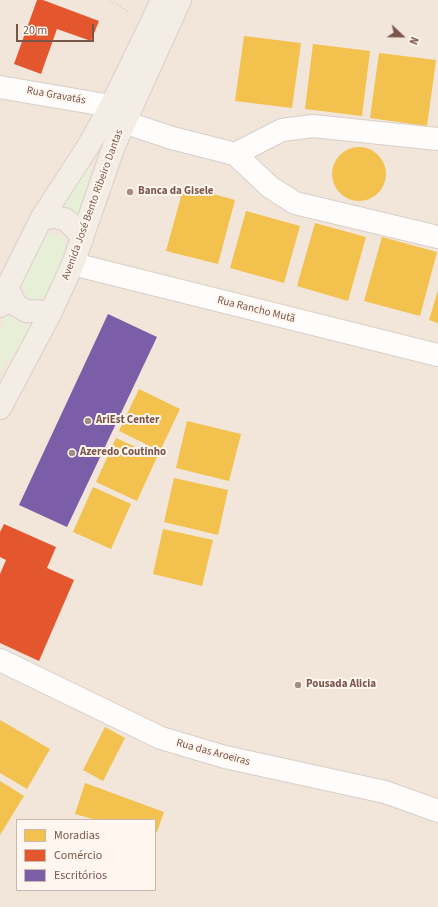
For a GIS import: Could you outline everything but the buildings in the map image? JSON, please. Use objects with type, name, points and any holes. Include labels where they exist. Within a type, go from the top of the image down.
[{"type":"main road","name":"Avenida José Bento Ribeiro Dantas","points":[[0,408],[51,312],[73,264],[114,146],[118,114],[150,26],[162,0]]},
{"type":"main road","name":"Avenida José Bento Ribeiro Dantas","points":[[3,297],[40,219],[87,148],[118,114],[180,0]]},
{"type":"main road","points":[[40,219],[53,217],[65,220],[75,228],[82,239]]},
{"type":"main road","points":[[3,297],[26,311],[51,312]]},
{"type":"street","name":"Rua Gravatás","points":[[0,87],[118,114],[172,138],[235,154]]},
{"type":"street","points":[[438,139],[313,126],[282,130],[235,154],[270,187],[295,203],[438,237]]},
{"type":"street","name":"Rua Rancho Mutã","points":[[73,264],[438,355]]},
{"type":"street","name":"Rua das Aroeiras","points":[[0,660],[161,738],[225,757],[385,792],[438,811]]},
{"type":"shaded area","points":[[0,0],[438,0],[438,907],[0,907]]},
{"type":"green space","points":[[92,157],[83,217],[55,204]]},
{"type":"green space","points":[[52,233],[65,238],[65,261],[49,293],[36,301],[26,296],[19,280],[33,245]]},
{"type":"green space","points":[[5,314],[34,328],[0,371],[0,333]]},
{"type":"place","name":"Banca da Gisele","points":[[130,192]]},
{"type":"place","name":"AriEst Center","points":[[88,421]]},
{"type":"place","name":"Azeredo Coutinho","points":[[72,453]]},
{"type":"place","name":"Pousada Alicia","points":[[298,685]]}]
